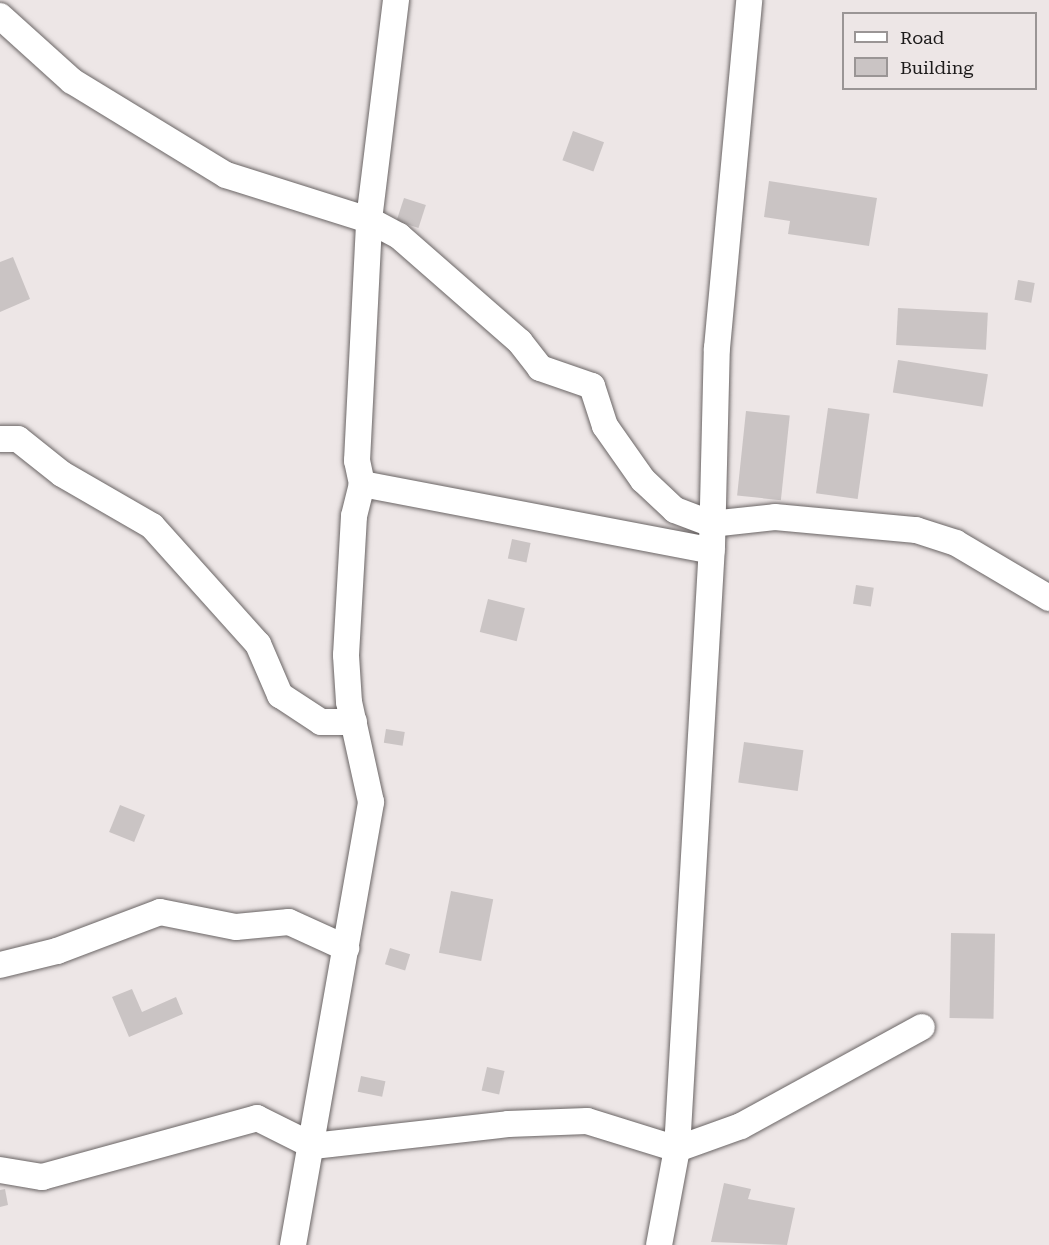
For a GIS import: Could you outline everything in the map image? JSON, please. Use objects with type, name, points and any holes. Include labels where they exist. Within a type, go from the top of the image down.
[{"type":"street","points":[[293,1245],[313,1146],[371,802],[354,722],[346,655],[354,516],[362,484],[357,461],[369,220],[396,0]]},
{"type":"street","points":[[659,1245],[677,1149],[712,551],[710,520],[717,348],[748,0]]},
{"type":"street","points":[[0,16],[72,81],[226,175],[369,220],[431,261],[540,368],[591,386],[605,426],[643,480],[675,510],[710,520],[733,523],[775,517],[916,531],[956,543],[1049,598]]},
{"type":"street","points":[[0,439],[18,439],[62,474],[152,526],[258,644],[280,695],[321,722],[354,722]]},
{"type":"street","points":[[362,484],[712,551]]},
{"type":"street","points":[[0,965],[57,951],[160,912],[236,927],[289,922],[346,948]]},
{"type":"street","points":[[0,1170],[42,1177],[257,1118],[313,1146],[508,1124],[587,1121],[677,1149],[741,1126],[922,1027]]},
{"type":"building","points":[[573,131],[604,142],[593,171],[562,160]]},
{"type":"building","points":[[769,181],[877,198],[869,246],[788,234],[790,221],[764,217]]},
{"type":"building","points":[[404,198],[426,205],[418,228],[397,221]]},
{"type":"building","points":[[13,257],[30,299],[0,312],[0,262]]},
{"type":"building","points":[[1018,280],[1035,283],[1031,303],[1015,300]]},
{"type":"building","points":[[898,308],[988,313],[986,350],[896,345]]},
{"type":"building","points":[[898,360],[988,374],[983,407],[893,393]]},
{"type":"building","points":[[828,408],[870,414],[858,499],[816,493]]},
{"type":"building","points":[[746,411],[790,416],[781,500],[737,496]]},
{"type":"building","points":[[512,539],[531,543],[526,563],[508,559]]},
{"type":"building","points":[[856,585],[874,588],[871,607],[853,604]]},
{"type":"building","points":[[488,599],[525,608],[517,641],[480,632]]},
{"type":"building","points":[[386,729],[405,732],[403,746],[384,743]]},
{"type":"building","points":[[744,742],[803,750],[798,791],[738,783]]},
{"type":"building","points":[[120,805],[145,815],[134,842],[109,832]]},
{"type":"building","points":[[451,891],[493,899],[481,961],[439,953]]},
{"type":"building","points":[[951,933],[995,934],[994,1019],[950,1018]]},
{"type":"building","points":[[390,948],[410,954],[405,970],[385,964]]},
{"type":"building","points":[[132,989],[142,1012],[176,997],[183,1014],[129,1037],[112,997]]},
{"type":"building","points":[[487,1067],[505,1071],[499,1094],[482,1090]]},
{"type":"building","points":[[361,1076],[385,1081],[382,1097],[358,1092]]},
{"type":"building","points":[[724,1183],[751,1189],[748,1199],[795,1208],[787,1245],[711,1242]]},
{"type":"building","points":[[5,1189],[8,1205],[0,1207],[0,1190]]}]
